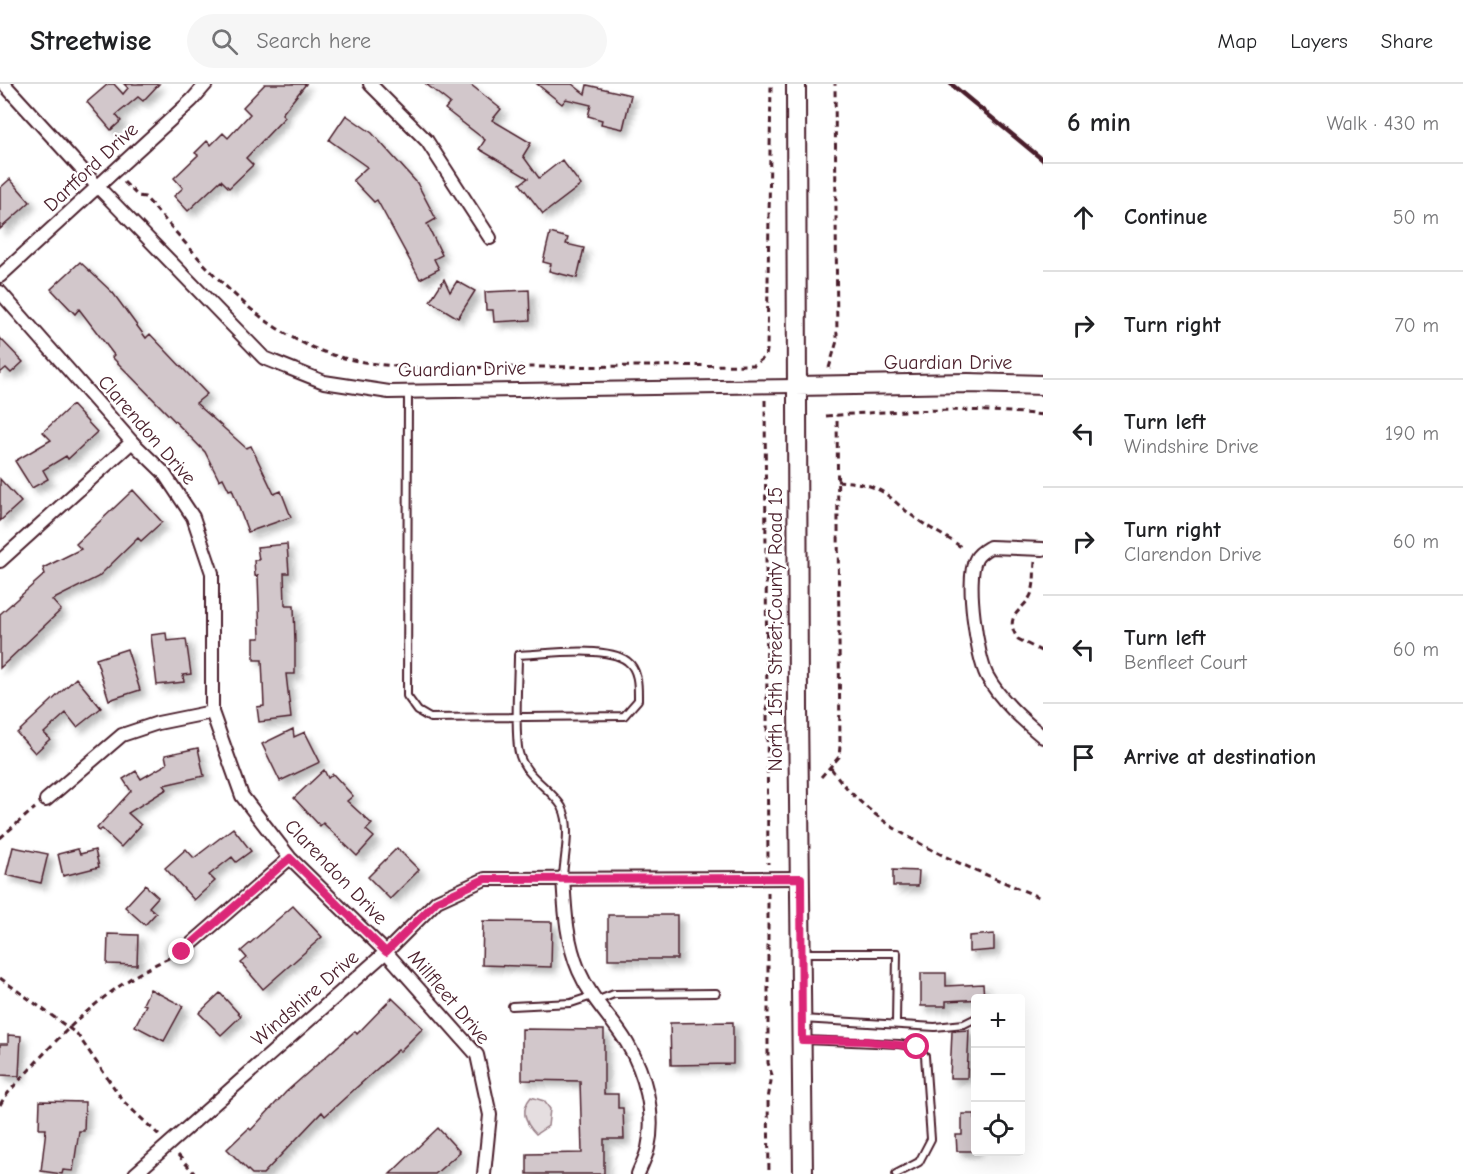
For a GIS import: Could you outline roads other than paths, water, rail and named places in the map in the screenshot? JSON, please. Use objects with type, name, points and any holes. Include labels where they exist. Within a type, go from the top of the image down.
[{"type":"street","name":"Guardian Drive","points":[[4,84],[98,187],[264,358],[324,382],[389,393],[968,382],[1043,385]]},
{"type":"street","name":"Dartford Drive","points":[[0,276],[192,100],[206,84]]},
{"type":"street","points":[[370,84],[428,141],[490,238]]},
{"type":"street","name":"North 15th Street;County Road 15","points":[[796,84],[796,386],[803,1174]]},
{"type":"street","name":"Clarendon Drive","points":[[0,292],[132,442],[163,472],[193,517],[212,573],[212,712],[242,796],[290,858],[386,952]]},
{"type":"street","points":[[0,561],[132,442]]},
{"type":"street","points":[[1043,549],[990,547],[975,560],[973,575],[973,616],[979,652],[987,676],[1004,700],[1043,737]]},
{"type":"street","points":[[46,800],[122,735],[158,723],[212,712]]},
{"type":"street","points":[[182,952],[290,858]]},
{"type":"street","points":[[563,877],[566,932],[579,972],[594,999],[627,1042],[643,1075],[649,1109],[648,1148],[638,1174]]},
{"type":"street","name":"Windshire Drive","points":[[135,1174],[386,952],[437,901],[485,879],[801,878]]},
{"type":"street","name":"Millfleet Drive","points":[[386,952],[477,1055],[490,1115],[484,1174]]},
{"type":"lane","points":[[408,392],[407,696],[418,711],[430,718],[519,717],[624,716],[638,700],[638,680],[629,662],[612,653],[518,655],[519,717],[519,752],[526,770],[562,808],[566,831],[563,877]]},
{"type":"lane","points":[[801,953],[897,953],[896,1023]]},
{"type":"lane","points":[[512,1006],[570,1003],[614,994],[716,993]]},
{"type":"lane","points":[[802,1019],[935,1027],[964,1024],[971,1020]]},
{"type":"lane","points":[[802,1040],[899,1044],[917,1047],[925,1056],[930,1139],[919,1162],[896,1174]]},
{"type":"railway","points":[[951,84],[1043,160]]}]
